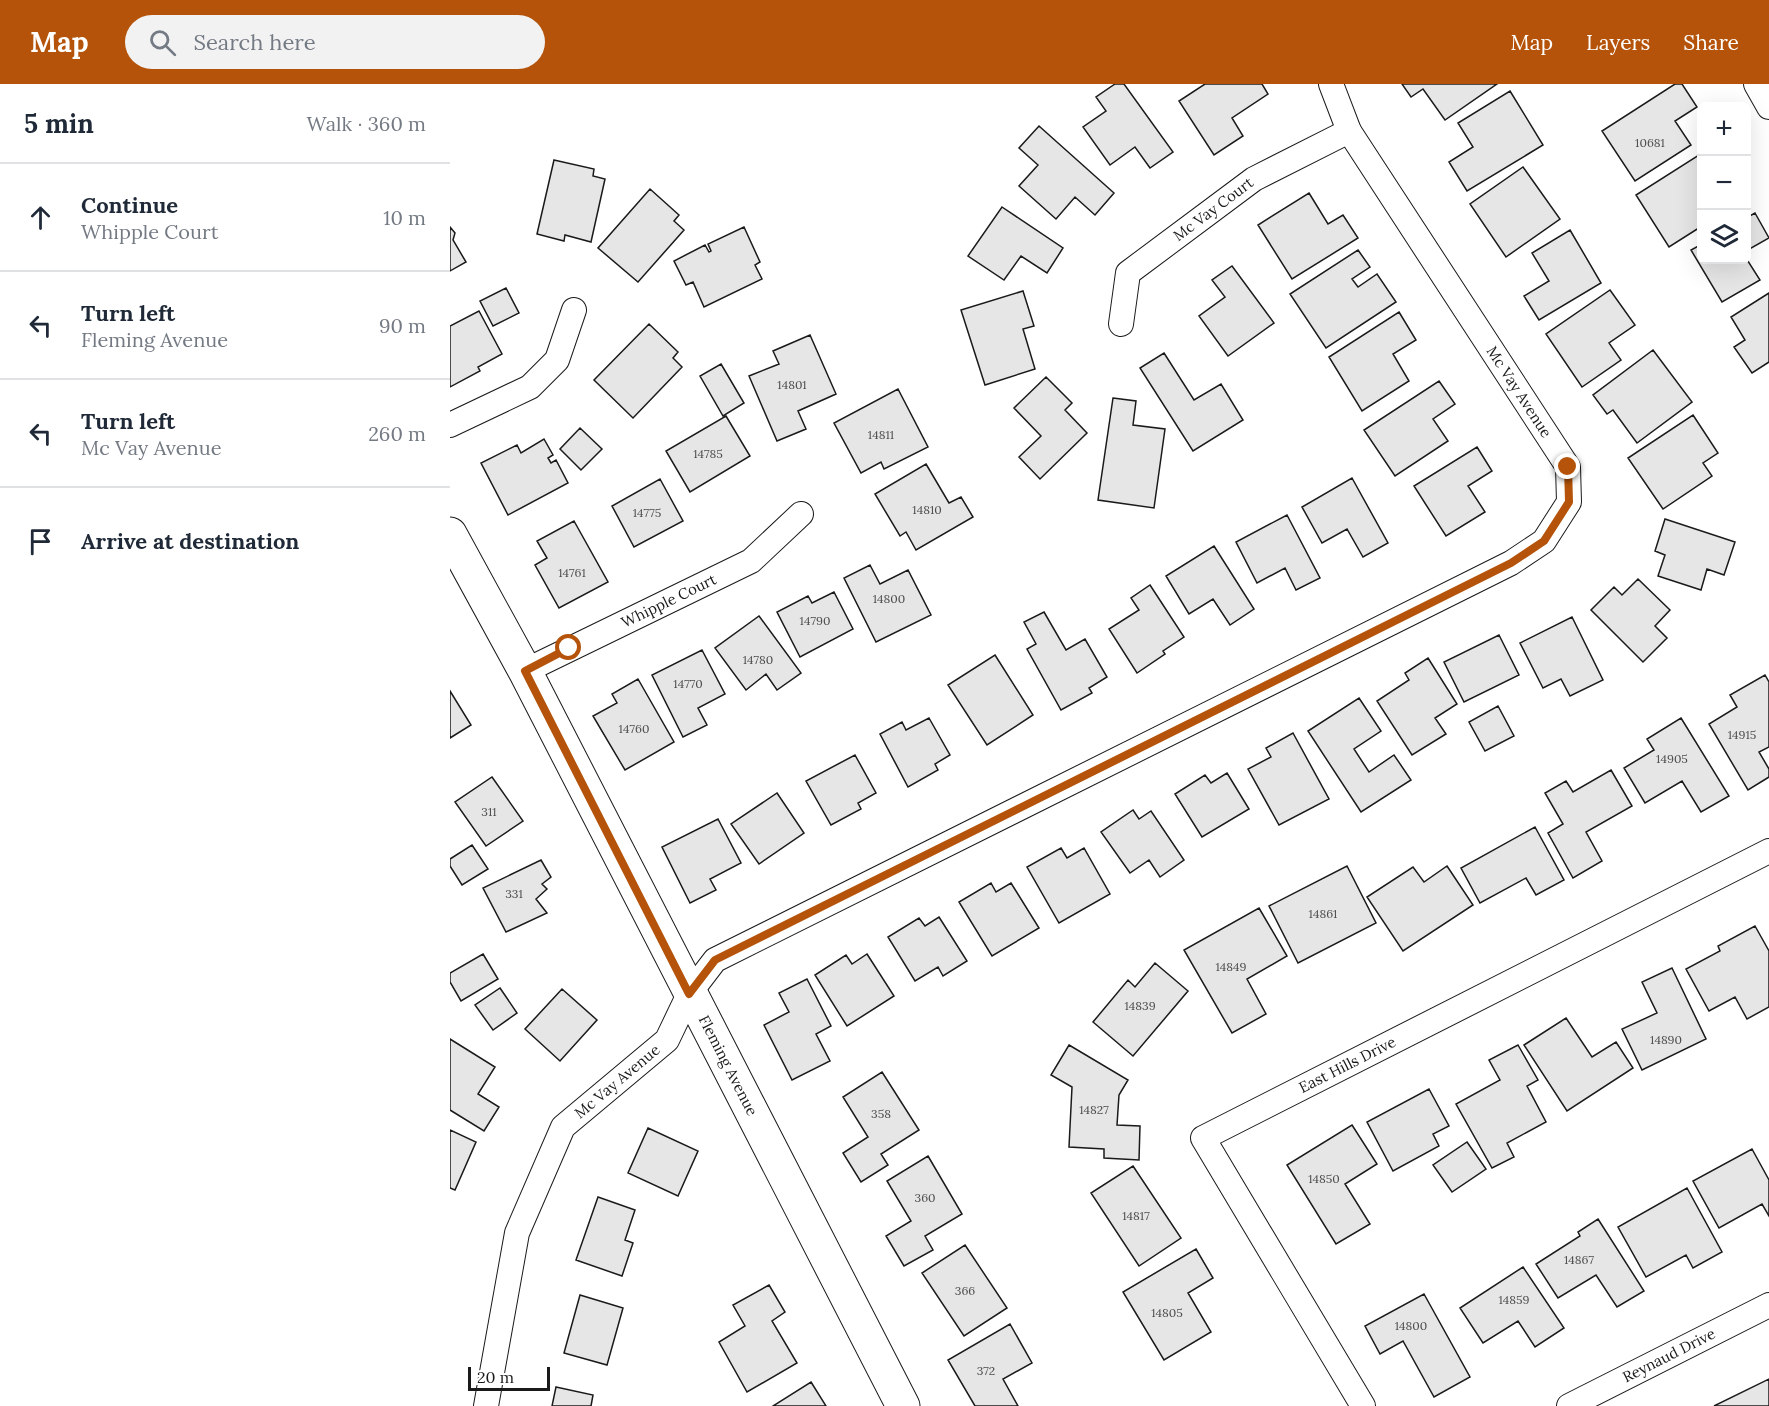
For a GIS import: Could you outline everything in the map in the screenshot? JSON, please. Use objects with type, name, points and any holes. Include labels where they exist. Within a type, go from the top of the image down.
[{"type":"street","name":"Mc Vay Avenue","points":[[486,1406],[517,1233],[563,1127],[667,1040],[689,994],[715,960],[1511,563],[1544,541],[1569,502],[1568,467],[1349,131],[1331,84]]},
{"type":"street","points":[[1756,84],[1769,107]]},
{"type":"street","name":"Mc Vay Court","points":[[1121,324],[1128,273],[1254,179],[1349,131]]},
{"type":"street","points":[[450,425],[530,387],[557,360],[574,310]]},
{"type":"street","name":"Whipple Court","points":[[525,671],[752,561],[801,514]]},
{"type":"street","name":"Fleming Avenue","points":[[450,534],[525,671],[689,994],[903,1406]]},
{"type":"street","name":"East Hills Drive","points":[[1363,1406],[1203,1138],[1769,851]]},
{"type":"street","name":"Reynaud Drive","points":[[1569,1406],[1769,1305]]},
{"type":"building","points":[[1115,84],[1124,84],[1173,152],[1150,168],[1135,147],[1110,165],[1083,127],[1106,111],[1096,97]]},
{"type":"building","points":[[1205,84],[1262,84],[1268,94],[1232,118],[1243,136],[1214,155],[1179,101]]},
{"type":"building","points":[[1402,84],[1497,84],[1445,120],[1423,89],[1411,97]]},
{"type":"building","points":[[1675,84],[1682,84],[1697,107],[1675,121],[1691,145],[1635,181],[1602,131]]},
{"type":"building","points":[[1510,91],[1543,145],[1467,191],[1449,162],[1473,147],[1458,123]]},
{"type":"building","points":[[1039,126],[1114,193],[1095,215],[1075,197],[1056,219],[1019,186],[1038,165],[1019,148]]},
{"type":"building","points":[[1697,156],[1697,229],[1669,247],[1636,195]]},
{"type":"building","points":[[554,160],[594,169],[593,176],[605,179],[591,242],[565,235],[564,241],[537,234]]},
{"type":"building","points":[[1523,167],[1560,219],[1506,257],[1470,204]]},
{"type":"building","points":[[650,189],[679,215],[674,221],[684,230],[638,282],[598,248]]},
{"type":"building","points":[[1309,193],[1328,224],[1343,215],[1358,238],[1292,279],[1258,225]]},
{"type":"building","points":[[1002,207],[1063,248],[1047,273],[1021,256],[1004,280],[968,256]]},
{"type":"building","points":[[1755,213],[1769,238],[1751,248],[1751,215]]},
{"type":"building","points":[[450,227],[455,233],[453,240],[466,262],[450,271]]},
{"type":"building","points":[[744,227],[760,262],[755,265],[762,279],[704,307],[693,282],[686,285],[674,261],[705,245],[709,252],[711,251],[708,244]]},
{"type":"building","points":[[1570,230],[1601,283],[1539,320],[1524,296],[1549,281],[1532,253]]},
{"type":"building","points":[[1697,247],[1697,260],[1691,250]]},
{"type":"building","points":[[1358,250],[1370,267],[1352,279],[1358,287],[1377,274],[1396,302],[1326,348],[1290,294]]},
{"type":"building","points":[[1699,264],[1750,264],[1760,280],[1722,302]]},
{"type":"building","points":[[1232,266],[1274,323],[1228,356],[1199,316],[1225,297],[1212,280]]},
{"type":"building","points":[[506,288],[519,313],[493,326],[480,301]]},
{"type":"building","points":[[1610,290],[1635,325],[1609,343],[1621,360],[1582,387],[1546,334]]},
{"type":"building","points":[[1023,291],[1034,326],[1023,329],[1035,369],[985,385],[961,310]]},
{"type":"building","points":[[1769,293],[1769,362],[1752,373],[1734,347],[1745,340],[1731,317]]},
{"type":"building","points":[[479,311],[502,354],[478,367],[480,371],[450,387],[450,326]]},
{"type":"building","points":[[1399,312],[1416,340],[1393,354],[1409,381],[1362,411],[1329,357]]},
{"type":"building","points":[[649,324],[678,352],[673,358],[682,367],[633,418],[594,380]]},
{"type":"building","points":[[810,335],[836,394],[798,411],[806,429],[777,441],[749,376],[779,364],[773,351]]},
{"type":"building","points":[[1653,350],[1692,402],[1637,443],[1613,410],[1607,414],[1593,395]]},
{"type":"building","points":[[1164,353],[1194,400],[1221,384],[1243,420],[1193,451],[1140,368]]},
{"type":"building","points":[[721,364],[744,403],[723,416],[700,376]]},
{"type":"building","points":[[1046,377],[1072,403],[1065,410],[1087,433],[1040,479],[1019,457],[1041,436],[1014,408]]},
{"type":"building","points":[[1439,381],[1455,404],[1433,419],[1448,441],[1395,476],[1364,430]]},
{"type":"building","points":[[898,389],[928,447],[884,469],[881,462],[861,473],[834,423]]},
{"type":"building","points":[[1113,398],[1136,401],[1133,425],[1165,429],[1154,508],[1098,500]]},
{"type":"building","points":[[1693,415],[1718,453],[1703,463],[1712,476],[1663,509],[1628,458]]},
{"type":"building","points":[[726,416],[750,456],[690,492],[666,451]]},
{"type":"building","points":[[580,428],[602,449],[581,470],[560,449]]},
{"type":"building","points":[[544,439],[553,455],[548,458],[551,463],[556,460],[568,483],[508,515],[481,463],[517,445],[521,453]]},
{"type":"building","points":[[1477,447],[1492,471],[1468,486],[1485,512],[1446,536],[1414,486]]},
{"type":"building","points":[[926,464],[949,503],[961,497],[973,517],[916,550],[906,532],[900,536],[875,494]]},
{"type":"building","points":[[1352,478],[1388,543],[1363,557],[1347,529],[1322,543],[1302,507]]},
{"type":"building","points":[[660,479],[683,521],[634,547],[612,506]]},
{"type":"building","points":[[1287,515],[1320,578],[1296,590],[1285,568],[1257,583],[1236,542]]},
{"type":"building","points":[[1665,519],[1735,542],[1724,575],[1707,569],[1701,590],[1658,576],[1665,555],[1655,551]]},
{"type":"building","points":[[574,521],[608,582],[559,608],[535,565],[547,558],[537,541]]},
{"type":"building","points":[[1214,546],[1254,609],[1230,625],[1213,599],[1189,614],[1166,576]]},
{"type":"building","points":[[870,565],[880,584],[908,570],[931,615],[876,642],[844,578]]},
{"type":"building","points":[[1638,579],[1670,610],[1655,626],[1667,638],[1643,662],[1591,610],[1614,587],[1622,595]]},
{"type":"building","points":[[1150,585],[1184,637],[1163,651],[1165,654],[1137,673],[1109,629],[1139,610],[1131,598]]},
{"type":"building","points":[[834,592],[853,629],[800,657],[777,612],[808,596],[812,603]]},
{"type":"building","points":[[1044,612],[1066,650],[1085,639],[1107,677],[1089,688],[1092,693],[1061,710],[1027,649],[1036,644],[1024,622]]},
{"type":"building","points":[[759,616],[801,673],[777,690],[766,674],[746,690],[715,648]]},
{"type":"building","points":[[1572,617],[1603,680],[1570,696],[1561,679],[1543,688],[1520,643]]},
{"type":"building","points":[[1499,635],[1519,675],[1464,702],[1444,662]]},
{"type":"building","points":[[702,650],[725,694],[698,708],[707,725],[683,737],[652,675]]},
{"type":"building","points":[[995,655],[1033,715],[987,745],[948,685]]},
{"type":"building","points":[[1428,658],[1457,704],[1435,718],[1446,734],[1412,755],[1377,701],[1409,680],[1405,673]]},
{"type":"building","points":[[1765,675],[1769,682],[1769,747],[1759,752],[1769,769],[1769,777],[1748,790],[1709,724],[1737,707],[1730,695]]},
{"type":"building","points":[[638,679],[674,742],[625,770],[593,716],[617,703],[612,694]]},
{"type":"building","points":[[450,691],[471,725],[450,738]]},
{"type":"building","points":[[1359,698],[1381,731],[1354,749],[1369,772],[1394,755],[1411,780],[1361,812],[1308,731]]},
{"type":"building","points":[[1498,706],[1514,736],[1485,751],[1469,722]]},
{"type":"building","points":[[929,718],[950,755],[935,764],[938,770],[908,787],[880,734],[902,722],[906,730]]},
{"type":"building","points":[[1681,718],[1729,796],[1701,812],[1682,781],[1645,803],[1624,768],[1654,750],[1647,739]]},
{"type":"building","points":[[1293,733],[1329,799],[1279,825],[1248,769],[1271,757],[1266,748]]},
{"type":"building","points":[[855,755],[876,793],[858,803],[861,809],[831,825],[806,781]]},
{"type":"building","points":[[1611,770],[1632,806],[1586,832],[1602,861],[1573,878],[1548,833],[1563,824],[1545,793],[1566,781],[1573,792]]},
{"type":"building","points":[[1227,773],[1249,809],[1202,837],[1175,794],[1205,775],[1211,783]]},
{"type":"building","points":[[492,777],[523,821],[486,846],[455,802]]},
{"type":"building","points":[[777,793],[804,833],[759,864],[731,824]]},
{"type":"building","points":[[1133,810],[1139,819],[1151,811],[1184,860],[1160,877],[1149,860],[1130,873],[1101,832]]},
{"type":"building","points":[[718,819],[741,863],[710,879],[716,890],[690,903],[662,847]]},
{"type":"building","points":[[1535,827],[1564,880],[1536,895],[1526,878],[1480,903],[1461,868]]},
{"type":"building","points":[[472,845],[488,869],[462,885],[450,866],[450,859]]},
{"type":"building","points":[[1061,848],[1067,858],[1084,848],[1110,894],[1059,923],[1027,867]]},
{"type":"building","points":[[541,860],[551,877],[542,884],[547,889],[536,899],[547,913],[506,932],[483,888]]},
{"type":"building","points":[[1347,866],[1376,923],[1298,963],[1269,906]]},
{"type":"building","points":[[1447,866],[1473,905],[1403,951],[1367,897],[1413,867],[1424,882]]},
{"type":"building","points":[[991,883],[996,892],[1011,883],[1039,928],[992,956],[959,902]]},
{"type":"building","points":[[1259,908],[1287,956],[1247,979],[1266,1014],[1232,1033],[1184,950]]},
{"type":"building","points":[[939,917],[967,961],[943,976],[938,967],[915,981],[888,937],[919,918],[925,926]]},
{"type":"building","points":[[1755,926],[1769,951],[1769,1007],[1747,1019],[1735,997],[1709,1011],[1686,969],[1720,951],[1718,946]]},
{"type":"building","points":[[483,954],[498,979],[461,1001],[450,982],[450,973]]},
{"type":"building","points":[[867,954],[894,996],[847,1026],[815,975],[846,955],[852,964]]},
{"type":"building","points":[[1155,963],[1188,991],[1133,1056],[1093,1022],[1128,980],[1135,987]]},
{"type":"building","points":[[1672,968],[1706,1039],[1642,1070],[1622,1029],[1657,1013],[1642,982]]},
{"type":"building","points":[[807,979],[831,1026],[816,1034],[830,1061],[792,1080],[764,1025],[789,1012],[779,993]]},
{"type":"building","points":[[500,988],[517,1013],[493,1030],[475,1005]]},
{"type":"building","points":[[562,989],[597,1020],[560,1061],[525,1029]]},
{"type":"building","points":[[1566,1018],[1592,1057],[1616,1042],[1633,1068],[1567,1111],[1524,1045]]},
{"type":"building","points":[[450,1039],[495,1067],[478,1094],[499,1107],[484,1131],[450,1110]]},
{"type":"building","points":[[1069,1045],[1128,1080],[1119,1095],[1117,1125],[1140,1126],[1139,1160],[1104,1158],[1104,1149],[1069,1147],[1072,1087],[1051,1075]]},
{"type":"building","points":[[1518,1045],[1538,1080],[1527,1086],[1546,1122],[1507,1143],[1514,1157],[1492,1168],[1456,1104],[1500,1080],[1489,1060]]},
{"type":"building","points":[[882,1072],[919,1130],[881,1154],[888,1165],[861,1182],[843,1153],[868,1137],[843,1097]]},
{"type":"building","points":[[1429,1089],[1449,1126],[1433,1134],[1439,1146],[1393,1171],[1367,1122]]},
{"type":"building","points":[[1352,1125],[1377,1164],[1345,1184],[1370,1224],[1336,1244],[1287,1165]]},
{"type":"building","points":[[648,1128],[698,1151],[678,1196],[628,1173]]},
{"type":"building","points":[[450,1130],[476,1142],[455,1190],[450,1188]]},
{"type":"building","points":[[1467,1142],[1486,1169],[1452,1192],[1433,1165]]},
{"type":"building","points":[[1752,1149],[1769,1180],[1769,1216],[1762,1204],[1719,1228],[1693,1181]]},
{"type":"building","points":[[928,1156],[962,1214],[925,1236],[933,1250],[904,1266],[886,1236],[911,1221],[887,1181]]},
{"type":"building","points":[[1133,1166],[1181,1238],[1139,1266],[1091,1193]]},
{"type":"building","points":[[1687,1188],[1722,1252],[1693,1268],[1686,1255],[1646,1277],[1618,1227]]},
{"type":"building","points":[[598,1197],[635,1210],[625,1240],[633,1243],[622,1276],[576,1260]]},
{"type":"building","points":[[1598,1219],[1644,1291],[1617,1307],[1596,1275],[1558,1298],[1536,1264],[1580,1236],[1578,1232]]},
{"type":"building","points":[[965,1245],[1007,1308],[964,1336],[922,1273]]},
{"type":"building","points":[[1196,1249],[1213,1278],[1188,1293],[1211,1332],[1164,1360],[1123,1292]]},
{"type":"building","points":[[1523,1267],[1564,1328],[1535,1347],[1518,1321],[1483,1343],[1460,1308]]},
{"type":"building","points":[[769,1285],[785,1312],[772,1321],[797,1363],[747,1392],[719,1342],[745,1326],[733,1305]]},
{"type":"building","points":[[1424,1294],[1470,1377],[1434,1397],[1403,1341],[1380,1354],[1365,1326]]},
{"type":"building","points":[[580,1295],[623,1308],[607,1365],[564,1353]]},
{"type":"building","points":[[1010,1324],[1032,1363],[1003,1379],[1018,1406],[975,1406],[948,1360]]},
{"type":"building","points":[[1769,1379],[1769,1406],[1714,1406]]},
{"type":"building","points":[[811,1382],[826,1406],[773,1406]]},
{"type":"building","points":[[556,1387],[593,1395],[591,1406],[552,1406]]},
{"type":"route","points":[[569,648],[525,671],[689,994],[715,960],[1511,563],[1544,541],[1569,502],[1568,467]]}]
